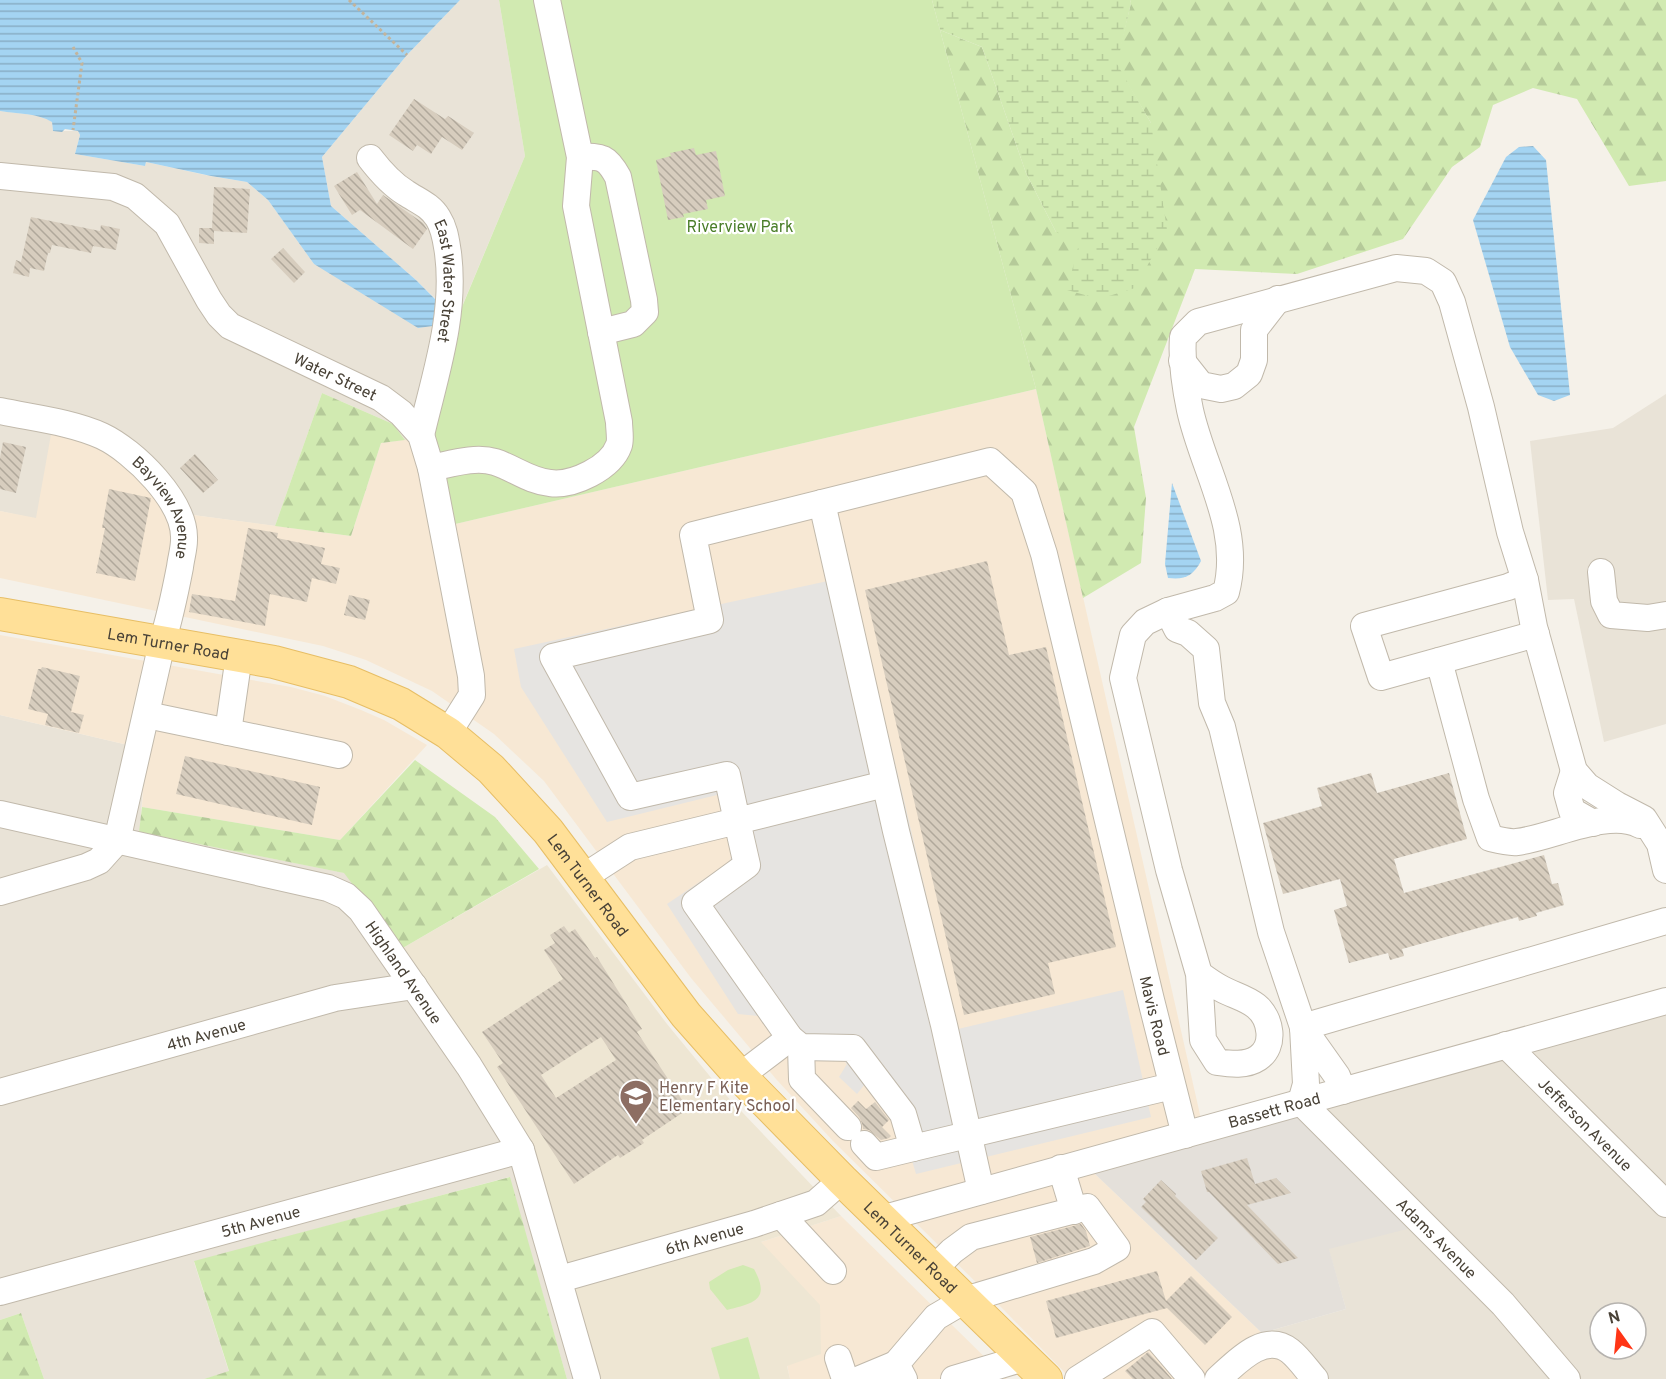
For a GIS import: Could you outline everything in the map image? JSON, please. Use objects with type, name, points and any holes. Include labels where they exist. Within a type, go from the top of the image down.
[{"type":"main road","name":"Lem Turner Road","points":[[0,614],[274,662],[349,682],[401,704],[448,733],[491,769],[548,831],[686,1014],[740,1076],[881,1219],[1035,1369]]},
{"type":"street","points":[[431,468],[469,460],[494,462],[528,478],[552,484],[584,478],[606,464],[619,445],[619,422],[576,206],[580,157],[547,0]]},
{"type":"street","points":[[580,157],[599,157],[611,163],[618,177],[644,300],[645,312],[633,324],[601,332]]},
{"type":"street","name":"East Water Street","points":[[370,158],[388,180],[406,194],[430,207],[440,220],[446,236],[450,270],[449,319],[421,435]]},
{"type":"street","name":"Water Street","points":[[0,176],[113,187],[135,196],[167,224],[209,300],[230,326],[381,398],[401,413],[421,435],[431,468],[471,676],[472,695],[448,733]]},
{"type":"street","points":[[1199,974],[1169,870],[1123,678],[1133,635],[1145,622],[1168,611],[1215,598],[1226,592],[1230,579],[1230,535],[1190,411],[1182,361],[1183,337],[1198,322],[1396,268],[1426,271],[1443,282],[1452,302],[1481,407],[1510,532],[1526,580],[1536,634],[1574,771],[1587,786],[1644,819],[1660,844],[1666,870]]},
{"type":"street","points":[[1182,361],[1201,385],[1221,389],[1234,386],[1249,374],[1254,360],[1254,330],[1278,299]]},
{"type":"street","name":"Bayview Avenue","points":[[0,411],[72,426],[102,436],[123,448],[164,489],[179,513],[185,538],[171,612],[117,841]]},
{"type":"street","name":"Mavis Road","points":[[822,503],[990,461],[1024,492],[1044,554],[1185,1135]]},
{"type":"street","points":[[981,1191],[968,1134],[944,1025],[885,784],[822,503],[693,535],[710,620],[553,657],[630,798],[727,776],[747,865],[694,903],[795,1042],[802,1079],[876,1157],[968,1134],[1172,1086]]},
{"type":"street","points":[[1601,572],[1604,601],[1611,615],[1648,618],[1666,615]]},
{"type":"street","points":[[1526,580],[1508,587],[1364,626],[1381,677],[1536,634]]},
{"type":"street","points":[[1168,611],[1177,629],[1188,633],[1206,649],[1212,703],[1222,727],[1271,932],[1303,1028],[1306,1084],[1301,1102]]},
{"type":"street","points":[[228,732],[239,656]]},
{"type":"street","points":[[1439,661],[1476,799],[1490,838],[1515,842],[1611,819],[1635,822],[1652,831]]},
{"type":"street","points":[[147,715],[339,755]]},
{"type":"street","points":[[1574,771],[1567,793],[1572,811],[1593,823]]},
{"type":"street","points":[[582,878],[630,847],[885,784]]},
{"type":"street","name":"Highland Avenue","points":[[0,814],[328,888],[346,896],[361,910],[469,1066],[521,1150],[587,1379]]},
{"type":"street","points":[[0,892],[86,867],[99,861],[117,841]]},
{"type":"street","points":[[1303,1028],[1666,921]]},
{"type":"street","name":"4th Avenue","points":[[0,1092],[335,998],[414,986]]},
{"type":"street","name":"Bassett Road","points":[[881,1219],[1666,1001]]},
{"type":"street","points":[[1303,1028],[1337,1076],[1343,1090]]},
{"type":"street","points":[[740,1076],[795,1042],[853,1048],[903,1114],[913,1148]]},
{"type":"street","name":"Jefferson Avenue","points":[[1506,1045],[1666,1204]]},
{"type":"street","name":"Adams Avenue","points":[[1301,1102],[1503,1304],[1567,1379]]},
{"type":"street","name":"5th Avenue","points":[[0,1292],[521,1150]]},
{"type":"street","points":[[1061,1168],[1074,1211]]},
{"type":"street","name":"6th Avenue","points":[[560,1279],[754,1224],[816,1203],[842,1180]]},
{"type":"street","points":[[860,1379],[900,1372],[936,1317],[965,1300],[1094,1261],[1117,1248],[1087,1207],[971,1237],[952,1251],[933,1270]]},
{"type":"street","points":[[781,1215],[833,1271]]},
{"type":"street","points":[[1091,1376],[1152,1332],[1192,1379]]},
{"type":"street","points":[[1218,1379],[1247,1354],[1259,1347],[1271,1344],[1282,1346],[1292,1352],[1315,1379]]},
{"type":"street","points":[[954,1379],[1035,1369]]},
{"type":"path","points":[[349,0],[407,55]]},
{"type":"path","points":[[73,47],[82,63],[73,130]]},
{"type":"shaded area","points":[[460,0],[499,0],[525,156],[424,397],[432,436],[405,440],[393,424],[322,393],[275,526],[193,515],[111,448],[36,519],[0,511],[0,111],[34,115],[49,120],[52,122],[53,131],[78,131],[80,135],[75,154],[145,166],[146,162],[247,182],[268,200],[314,264],[441,304],[331,206],[322,157],[407,55]]},
{"type":"shaded area","points":[[1036,389],[1201,1119],[1074,1154],[1262,1333],[1305,1379],[1071,1379],[833,1141],[776,1079],[691,978],[544,781],[494,734],[432,691],[366,660],[323,646],[0,578],[0,511],[36,518],[52,429],[111,448],[193,515],[351,536],[381,443],[432,436],[451,525]]},
{"type":"shaded area","points":[[1666,394],[1666,724],[1604,742],[1574,599],[1548,600],[1530,441],[1613,428]]},
{"type":"shaded area","points":[[851,576],[958,1029],[1123,990],[1151,1117],[916,1174],[902,1127],[865,1084],[857,1094],[839,1077],[847,1064],[842,1059],[826,1057],[798,1065],[758,1016],[738,1014],[667,904],[729,862],[733,852],[721,794],[607,822],[521,687],[514,649]]},
{"type":"shaded area","points":[[0,635],[291,687],[325,696],[361,710],[384,720],[427,745],[340,840],[142,807],[145,749],[0,715]]},
{"type":"shaded area","points":[[0,715],[145,749],[140,832],[345,873],[401,949],[505,1104],[598,1379],[567,1379],[509,1177],[194,1262],[229,1372],[204,1379],[44,1379],[21,1313],[0,1320]]},
{"type":"shaded area","name":"Henry F Kite Elementary School","points":[[547,865],[667,1024],[722,1091],[841,1216],[761,1242],[820,1305],[821,1354],[787,1366],[790,1379],[598,1379],[529,1146],[401,949]]},
{"type":"shaded area","points":[[1666,991],[1666,1379],[1305,1379],[1262,1333],[1346,1309],[1284,1096]]},
{"type":"shaded area","points":[[1284,1096],[1415,1227],[1329,1249],[1346,1309],[1262,1333],[1074,1154]]},
{"type":"shaded area","points":[[841,1216],[1007,1379],[790,1379],[761,1242]]},
{"type":"green space","name":"Riverview Park","points":[[499,0],[932,0],[1036,389],[451,525],[424,398],[525,156]]},
{"type":"green space","points":[[932,0],[1130,0],[1117,64],[1151,123],[1167,230],[1135,288],[1099,299],[1067,290],[1079,244],[1056,232],[1026,173],[982,47],[940,30]]},
{"type":"green space","points":[[1130,0],[1666,0],[1666,181],[1629,186],[1577,99],[1533,88],[1493,105],[1480,147],[1452,167],[1403,239],[1297,274],[1195,269],[1134,427],[1146,498],[1141,563],[1083,598],[1036,389],[940,30],[982,47],[1026,173],[1056,232],[1151,123],[1116,64]]},
{"type":"green space","points":[[322,393],[393,424],[405,440],[381,443],[351,536],[275,526]]},
{"type":"green space","points":[[415,760],[495,817],[539,869],[401,949],[344,873],[139,832],[142,807],[340,840]]},
{"type":"green space","points":[[510,1177],[567,1379],[204,1379],[229,1371],[194,1261]]},
{"type":"green space","points":[[743,1265],[754,1269],[759,1279],[760,1294],[752,1302],[727,1310],[710,1289],[709,1282],[728,1270]]},
{"type":"green space","points":[[21,1313],[44,1379],[0,1379],[0,1320]]},
{"type":"green space","points":[[748,1337],[760,1379],[720,1379],[711,1348]]},
{"type":"water","points":[[0,0],[460,0],[407,55],[322,157],[331,206],[416,280],[441,305],[440,325],[418,328],[314,264],[268,200],[247,182],[146,162],[145,166],[75,154],[80,135],[78,131],[65,129],[62,132],[53,131],[52,122],[46,119],[34,115],[0,111]]},
{"type":"water","points":[[1533,146],[1546,160],[1570,395],[1554,401],[1538,395],[1510,347],[1473,220],[1506,157],[1519,147]]},
{"type":"water","points":[[1172,483],[1201,561],[1192,573],[1179,578],[1168,578],[1165,564]]},
{"type":"building","points":[[414,99],[445,119],[448,116],[474,133],[462,150],[442,137],[431,154],[417,145],[413,151],[389,135]]},
{"type":"building","points":[[694,148],[696,155],[716,151],[725,196],[706,200],[708,209],[683,214],[684,217],[668,220],[656,160],[671,156],[670,153]]},
{"type":"building","points":[[357,172],[377,204],[383,195],[423,223],[427,229],[413,249],[360,210],[352,215],[334,186]]},
{"type":"building","points":[[214,187],[250,189],[247,233],[214,231],[214,244],[199,243],[199,228],[212,228]]},
{"type":"building","points":[[31,217],[100,231],[101,225],[120,229],[116,250],[93,246],[91,253],[52,245],[44,271],[30,268],[29,277],[13,273],[16,260],[21,262]]},
{"type":"building","points":[[283,248],[305,272],[294,283],[271,259]]},
{"type":"building","points":[[3,442],[26,447],[16,493],[0,489],[0,458]]},
{"type":"building","points":[[195,454],[218,480],[203,493],[180,468]]},
{"type":"building","points":[[109,489],[151,498],[135,581],[96,573],[105,528],[102,528]]},
{"type":"building","points":[[248,528],[278,533],[277,538],[325,548],[321,564],[340,568],[336,584],[312,578],[307,602],[270,594],[265,626],[189,612],[192,594],[235,601]]},
{"type":"building","points":[[987,561],[1009,655],[1046,647],[1116,947],[1048,963],[1055,994],[964,1015],[865,590]]},
{"type":"building","points":[[349,595],[370,600],[365,620],[344,615]]},
{"type":"building","points":[[42,667],[80,676],[71,712],[84,715],[79,733],[45,725],[48,714],[28,709],[38,669]]},
{"type":"building","points":[[185,756],[320,787],[312,825],[176,794]]},
{"type":"building","points":[[1371,773],[1377,793],[1449,773],[1467,839],[1394,859],[1404,893],[1544,855],[1552,884],[1558,883],[1564,905],[1536,913],[1537,916],[1519,921],[1518,917],[1402,949],[1404,956],[1390,960],[1388,953],[1349,963],[1334,910],[1347,906],[1340,879],[1283,894],[1263,823],[1322,806],[1317,788]]},
{"type":"building","points":[[564,926],[569,933],[575,929],[595,958],[597,957],[642,1029],[637,1032],[688,1109],[642,1140],[644,1143],[620,1158],[618,1155],[574,1184],[497,1067],[503,1063],[482,1032],[563,979],[544,950],[555,943],[550,935]],"holes":[[[601,1037],[616,1060],[556,1098],[541,1075]]]},
{"type":"building","points":[[858,1101],[866,1109],[875,1102],[889,1120],[882,1127],[891,1136],[889,1138],[881,1140],[869,1130],[863,1129],[859,1117],[851,1108]]},
{"type":"building","points":[[1247,1158],[1255,1184],[1276,1178],[1291,1193],[1247,1205],[1298,1258],[1278,1264],[1207,1192],[1201,1171]]},
{"type":"building","points":[[1161,1180],[1218,1238],[1196,1260],[1141,1207],[1146,1202],[1143,1199]]},
{"type":"building","points":[[1081,1224],[1086,1231],[1090,1246],[1037,1263],[1030,1237]]},
{"type":"building","points":[[1157,1271],[1166,1301],[1191,1276],[1232,1317],[1205,1345],[1167,1308],[1056,1338],[1046,1301]]},
{"type":"building","points":[[1148,1352],[1172,1379],[1133,1379],[1125,1371]]},
{"type":"place","name":"Henry F Kite Elementary School","points":[[636,1125]]}]
